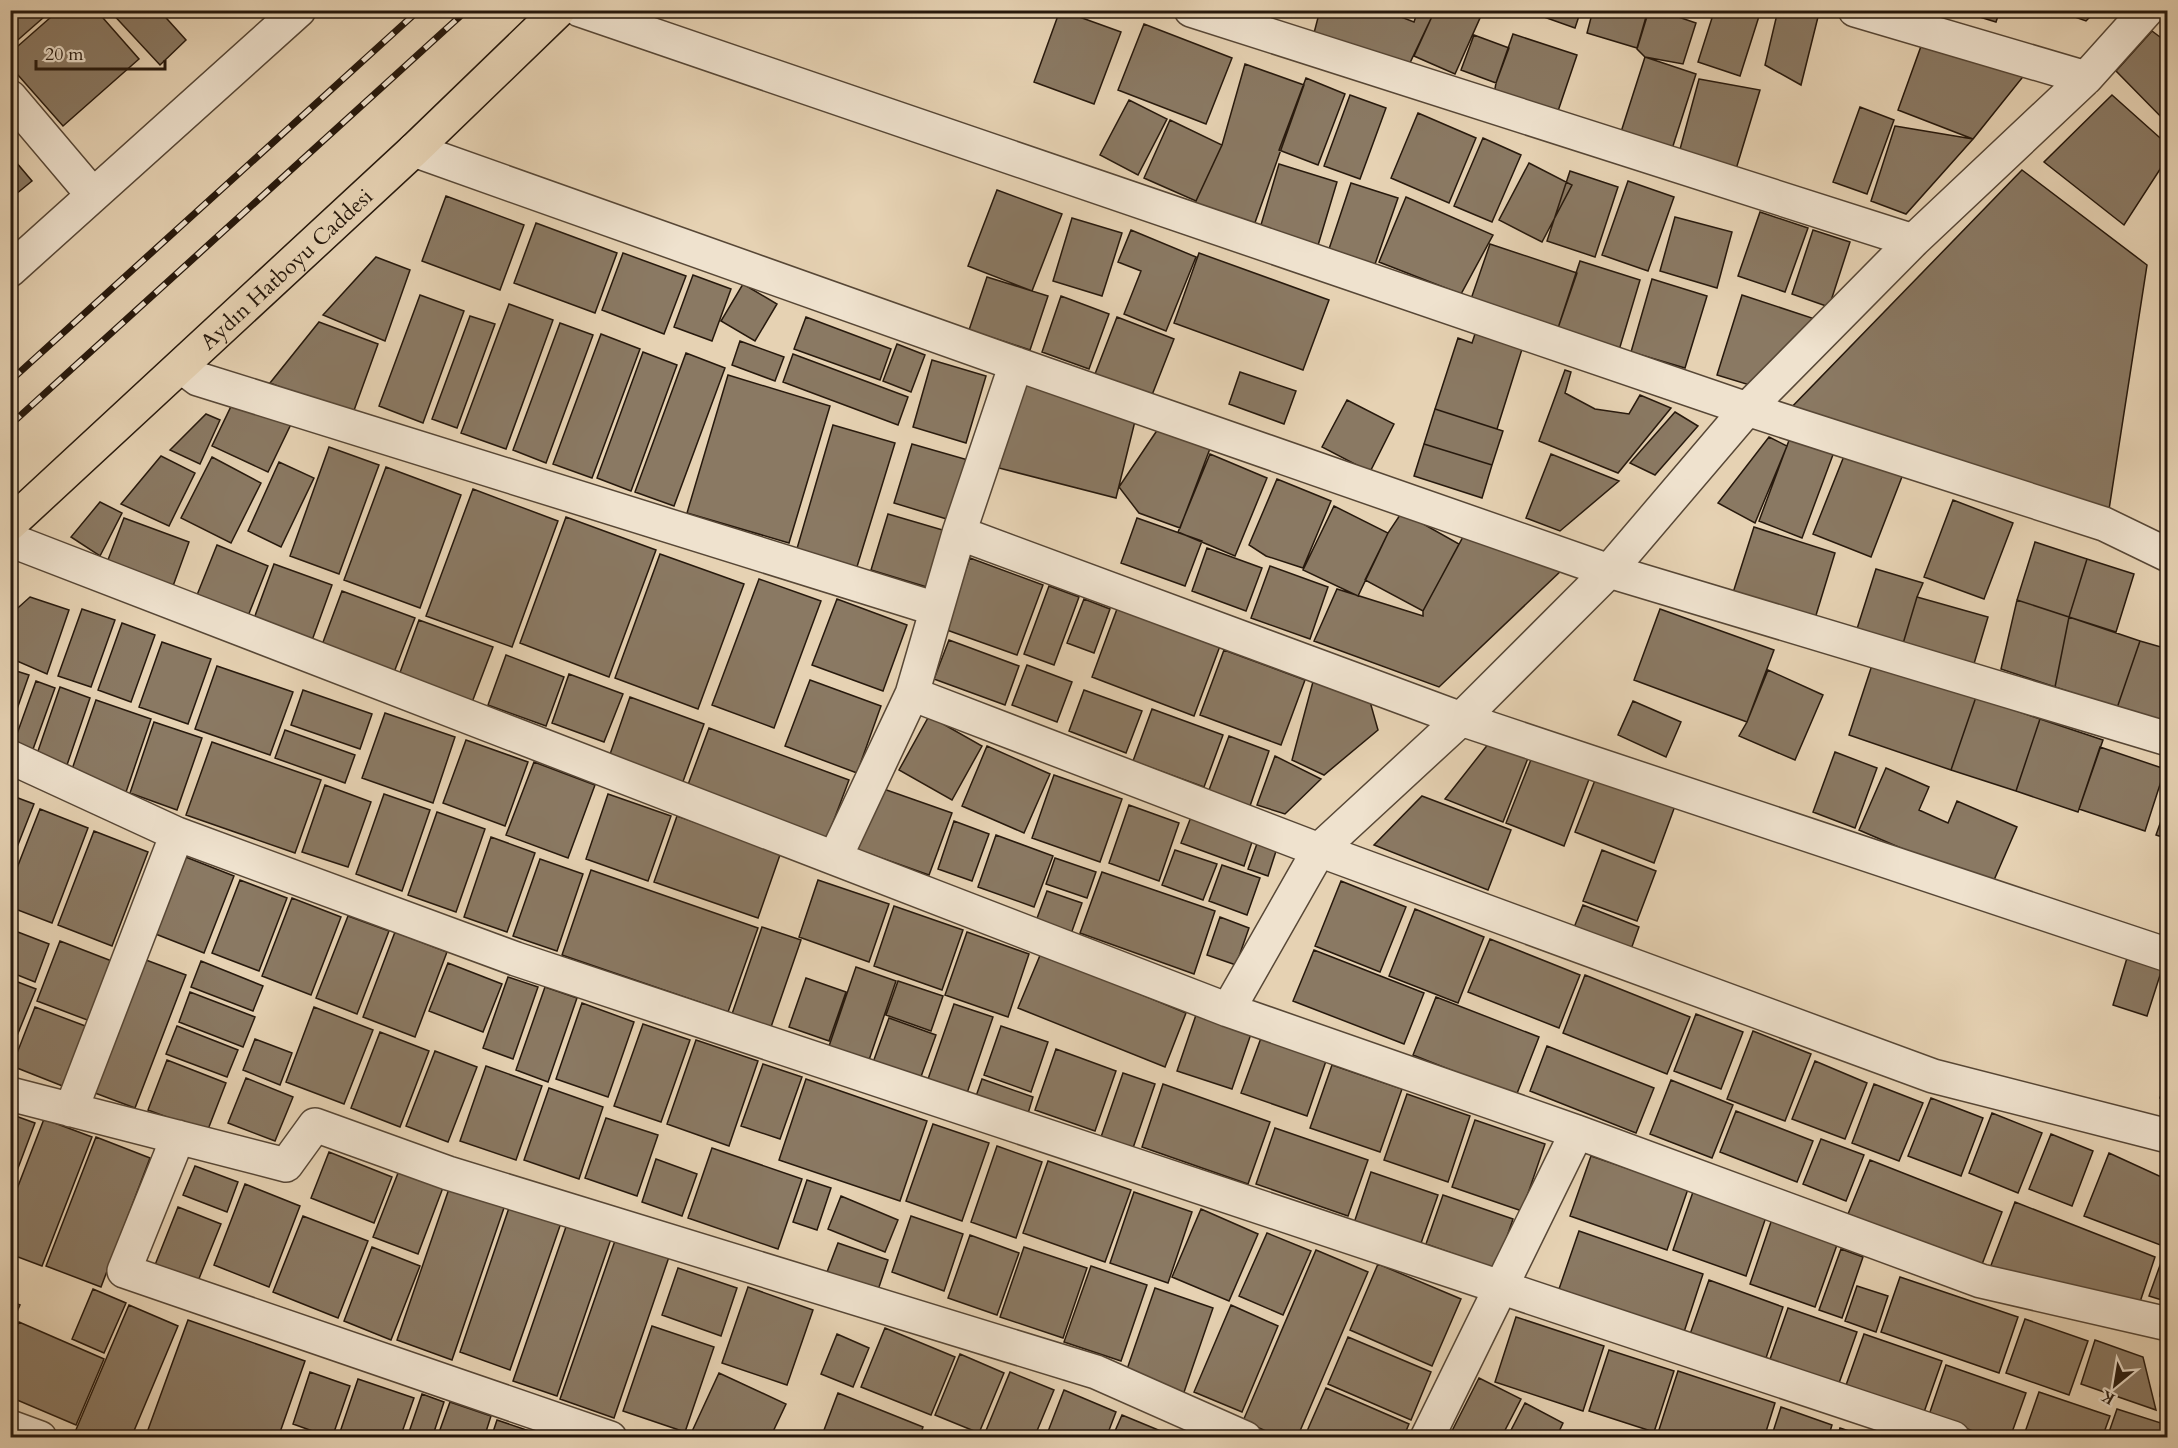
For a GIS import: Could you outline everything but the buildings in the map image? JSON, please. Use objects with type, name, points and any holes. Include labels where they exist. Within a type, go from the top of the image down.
[{"type":"main road","name":"Aydın Hatboyu Caddesi","points":[[10,524],[414,150],[559,10]]},
{"type":"street","points":[[10,270],[299,10]]},
{"type":"street","points":[[580,10],[1747,409],[2104,524],[2168,555]]},
{"type":"street","points":[[1191,10],[1913,241]]},
{"type":"street","points":[[1855,10],[2086,78]]},
{"type":"street","points":[[1228,1010],[1318,850],[1461,718],[1609,571],[1747,409],[1913,241],[2086,78],[2146,10]]},
{"type":"street","points":[[10,97],[93,195]]},
{"type":"street","points":[[414,150],[1016,364],[1609,571],[2168,739]]},
{"type":"street","points":[[835,858],[912,694],[959,533],[1016,364]]},
{"type":"street","points":[[182,367],[198,379],[936,609]]},
{"type":"street","points":[[959,533],[1461,718],[2168,955]]},
{"type":"street","points":[[10,540],[1228,1010],[1577,1132],[1981,1281],[2168,1324]]},
{"type":"street","points":[[912,694],[1318,850],[1933,1076],[2168,1136]]},
{"type":"street","points":[[10,757],[177,834],[516,958],[1502,1289],[1953,1437]]},
{"type":"street","points":[[71,1110],[177,834]]},
{"type":"street","points":[[10,1094],[286,1165],[315,1125],[448,1173],[1096,1372],[1245,1437]]},
{"type":"street","points":[[1427,1437],[1502,1289],[1577,1132]]},
{"type":"street","points":[[178,1137],[124,1271],[610,1437]]},
{"type":"street","points":[[10,1426],[40,1437]]},
{"type":"railway","points":[[10,381],[419,10]]},
{"type":"railway","points":[[10,425],[467,10]]}]
